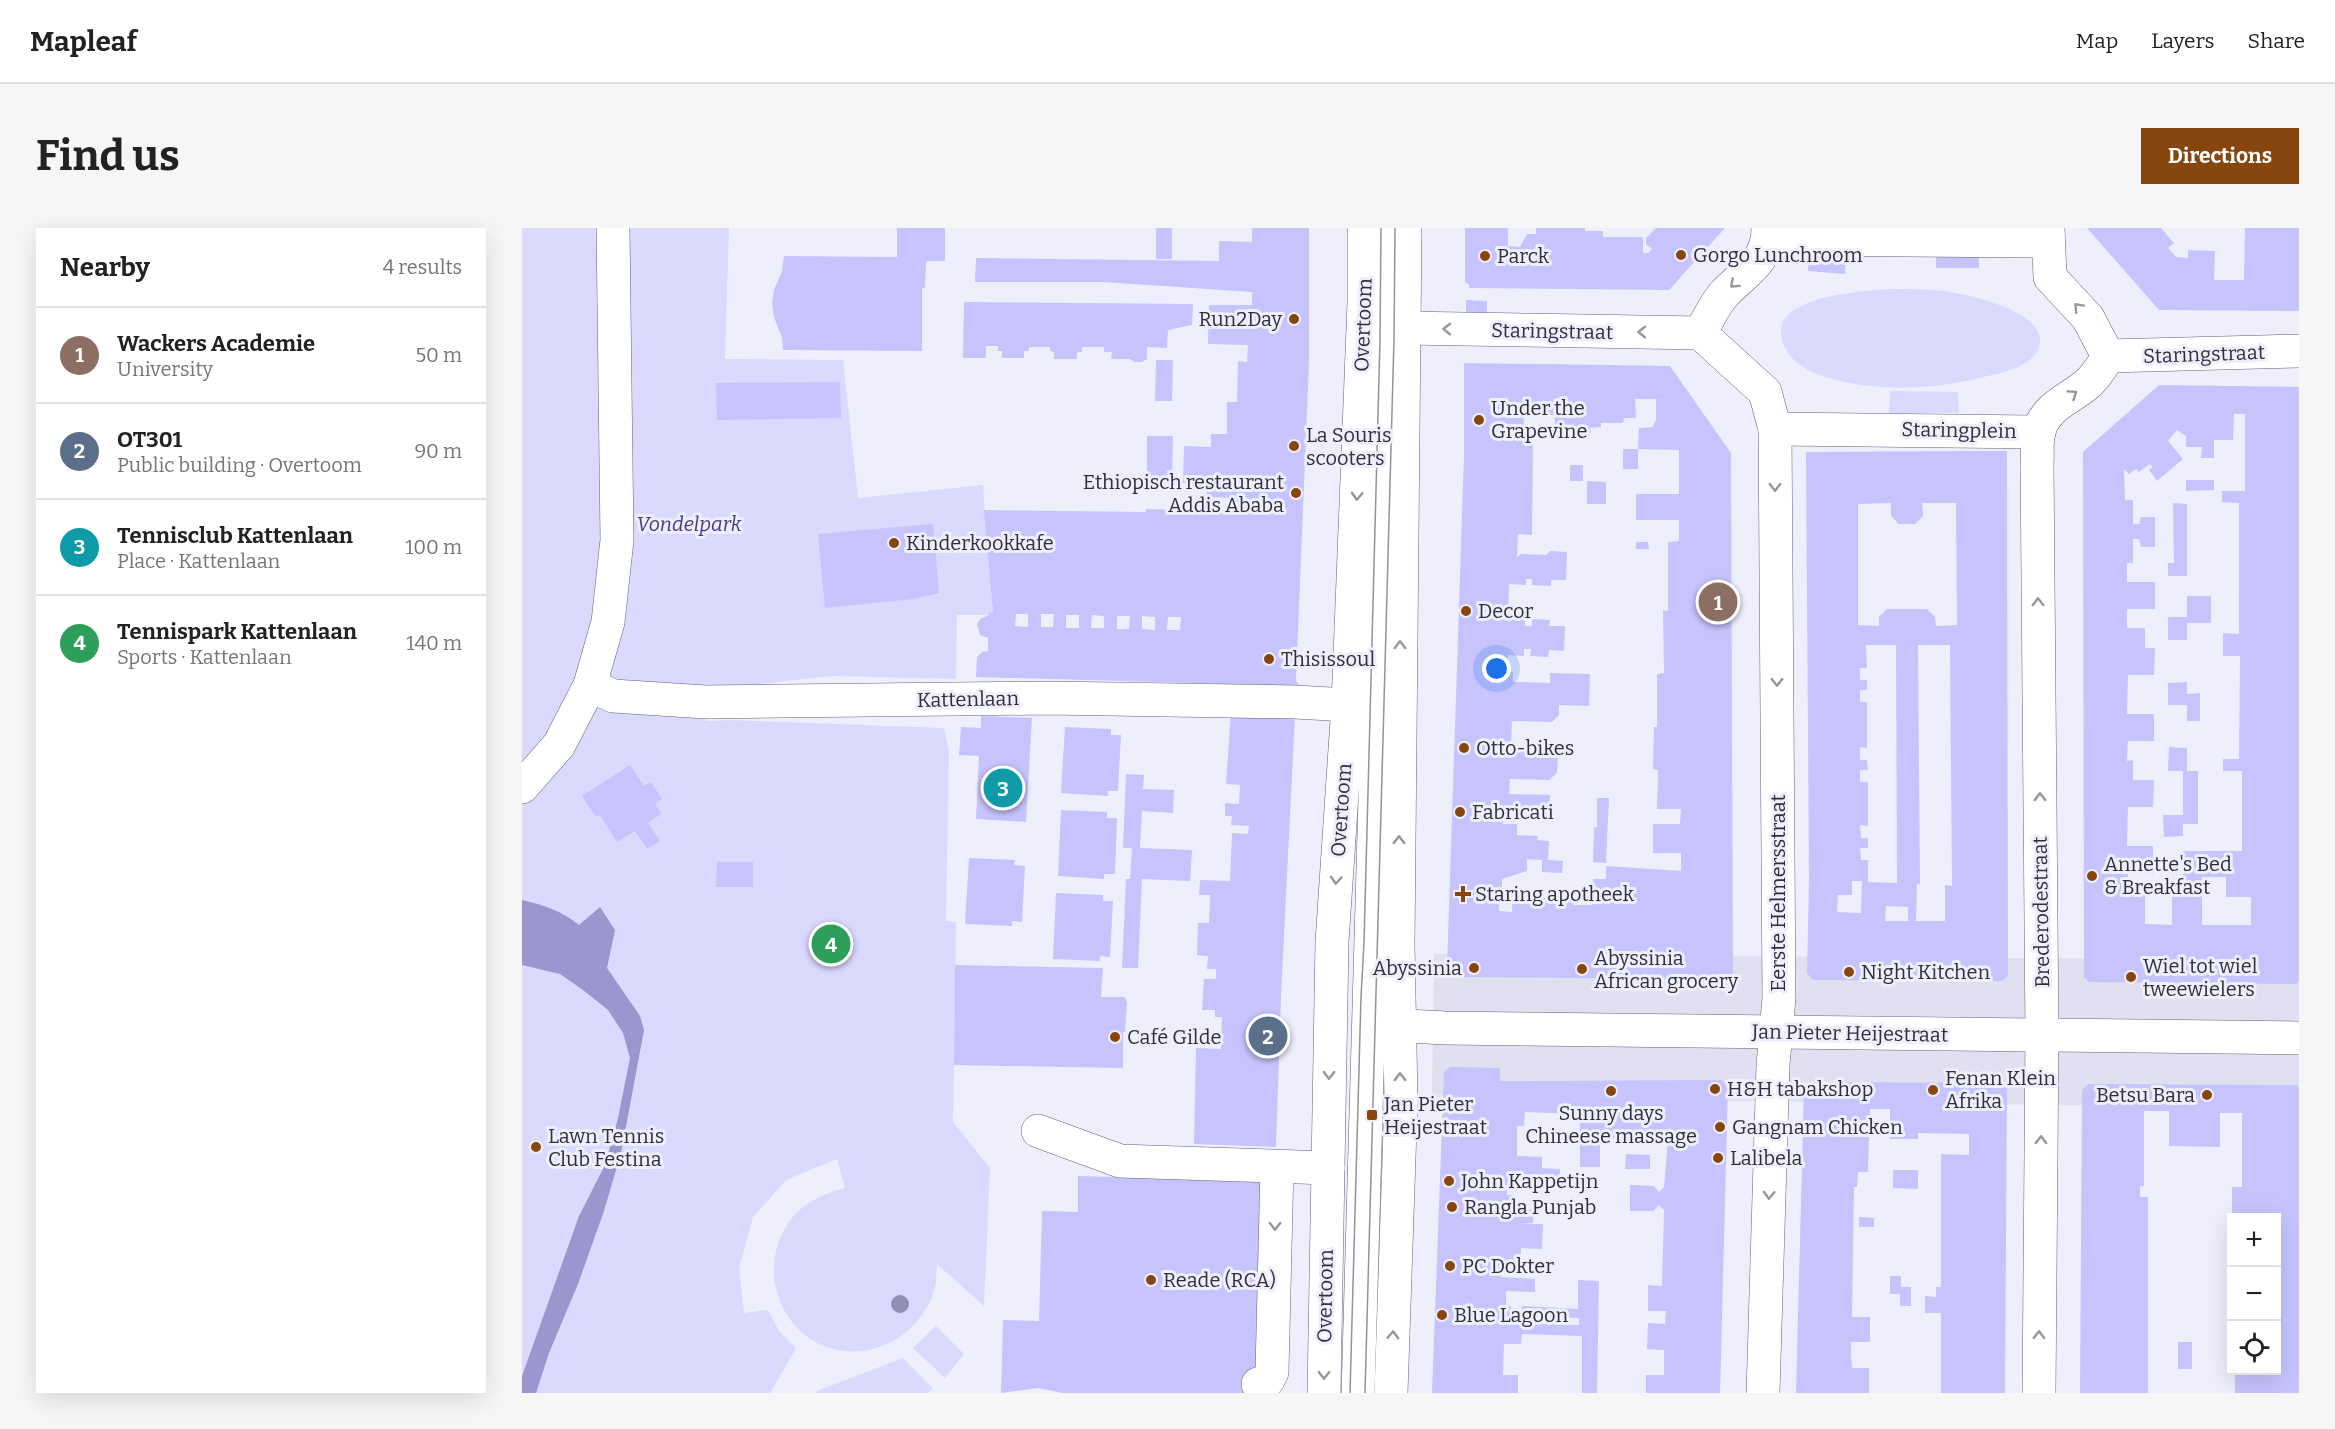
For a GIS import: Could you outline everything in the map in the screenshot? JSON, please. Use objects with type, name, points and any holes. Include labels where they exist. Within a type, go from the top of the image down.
[{"type":"street","points":[[522,787],[559,745],[590,685],[608,622],[618,540],[613,228]]},
{"type":"street","name":"Overtoom","points":[[1324,1393],[1330,1022],[1348,705],[1364,303],[1364,228]]},
{"type":"street","name":"Overtoom","points":[[1358,1393],[1378,693],[1386,228]]},
{"type":"street","name":"Overtoom","points":[[1390,1393],[1401,1099],[1398,932],[1405,228]]},
{"type":"street","points":[[1765,243],[2041,241],[2048,232]]},
{"type":"street","points":[[2048,232],[2050,277],[2088,318],[2108,356]]},
{"type":"street","points":[[1765,243],[1810,261]]},
{"type":"street","points":[[1765,243],[1724,294],[1700,333],[1766,392],[1775,429]]},
{"type":"street","name":"Staringstraat","points":[[1403,328],[1700,333]]},
{"type":"street","name":"Staringstraat","points":[[2108,356],[2299,351]]},
{"type":"street","name":"Staringplein","points":[[1775,429],[2039,432],[2047,415],[2056,404],[2086,385],[2100,371],[2108,356]]},
{"type":"street","name":"Eerste Helmersstraat","points":[[1763,1393],[1779,998],[1775,429]]},
{"type":"street","name":"Brederodestraat","points":[[2039,432],[2037,464],[2042,1035],[2039,1393]]},
{"type":"street","name":"Kattenlaan","points":[[590,685],[613,696],[706,702],[978,699],[1237,701],[1348,705]]},
{"type":"street","name":"Jan Pieter Heijestraat","points":[[1330,1022],[1445,1028],[2299,1038]]},
{"type":"street","points":[[1038,1131],[1120,1161],[1328,1168]]},
{"type":"street","points":[[1258,1384],[1268,1380],[1272,1372],[1277,1167]]},
{"type":"shaded area","points":[[522,900],[552,909],[579,925],[600,907],[615,930],[607,968],[640,1016],[644,1030],[621,1153],[604,1211],[578,1284],[549,1353],[536,1393],[522,1393],[522,1376],[579,1216],[605,1165],[618,1118],[630,1058],[623,1033],[608,1010],[560,974],[522,965]]},
{"type":"shaded area","points":[[1434,954],[2299,960],[2299,1108],[1432,1097]]},
{"type":"green space","name":"Vondelpark","points":[[522,228],[729,228],[725,359],[843,360],[858,498],[983,485],[993,615],[957,615],[956,679],[832,676],[706,690],[706,721],[944,728],[949,751],[946,921],[956,922],[953,1122],[990,1168],[984,1306],[937,1264],[934,1291],[917,1321],[891,1342],[858,1351],[841,1351],[824,1346],[810,1339],[798,1329],[781,1304],[774,1274],[778,1244],[789,1222],[812,1201],[845,1188],[837,1159],[786,1180],[753,1217],[739,1268],[744,1313],[768,1310],[779,1331],[796,1348],[770,1393],[522,1393]]},
{"type":"green space","points":[[1891,289],[1945,291],[2002,306],[2029,321],[2037,330],[2040,341],[2038,349],[2035,355],[2022,365],[2007,371],[1948,384],[1904,388],[1860,385],[1817,374],[1797,363],[1789,355],[1784,345],[1781,329],[1787,316],[1801,306],[1818,299],[1839,295]]},
{"type":"green space","points":[[1890,391],[1958,392],[1959,413],[1889,413]]},
{"type":"green space","points":[[936,1326],[964,1354],[945,1378],[913,1348]]},
{"type":"green space","points":[[903,1358],[933,1389],[927,1393],[817,1393],[817,1391]]},
{"type":"building","points":[[897,228],[945,228],[945,261],[927,261],[926,264],[925,288],[922,288],[922,351],[783,350],[772,303],[784,256],[897,257]]},
{"type":"building","points":[[1156,228],[1172,228],[1172,259],[1156,259]]},
{"type":"building","points":[[1252,228],[1309,228],[1309,362],[1296,680],[1299,686],[976,677],[977,657],[982,652],[988,651],[988,638],[980,635],[977,624],[980,619],[989,615],[989,612],[993,613],[984,510],[1236,511],[1236,498],[1207,497],[1206,484],[1183,483],[1184,446],[1211,447],[1211,434],[1227,434],[1227,402],[1237,402],[1238,361],[1247,362],[1248,345],[1208,344],[1209,305],[1252,305],[1252,292],[1104,282],[975,282],[976,258],[1219,261],[1219,241],[1252,242]],"holes":[[[1016,614],[1028,614],[1028,627],[1015,626]],[[1041,614],[1054,614],[1053,627],[1041,627]],[[1066,615],[1079,615],[1079,628],[1066,628]],[[1092,615],[1104,616],[1104,628],[1091,628]],[[1117,616],[1130,616],[1129,629],[1117,629]],[[1142,616],[1155,617],[1155,630],[1142,629]],[[1168,617],[1181,617],[1180,630],[1167,630]]]},
{"type":"building","points":[[1465,228],[1508,228],[1508,246],[1520,247],[1527,234],[1536,234],[1536,228],[1585,228],[1585,231],[1603,231],[1603,237],[1643,237],[1643,253],[1648,253],[1652,249],[1646,244],[1646,238],[1656,228],[1725,228],[1669,290],[1468,288],[1470,286],[1466,282],[1465,285]]},
{"type":"building","points":[[2087,228],[2161,228],[2174,243],[2168,248],[2176,257],[2188,258],[2188,250],[2215,251],[2214,280],[2244,280],[2245,228],[2299,228],[2299,311],[2159,310]]},
{"type":"building","points":[[1810,241],[1847,244],[1845,274],[1808,271]]},
{"type":"building","points":[[1936,248],[1979,248],[1979,268],[1936,268]]},
{"type":"building","points":[[1466,300],[1487,301],[1487,319],[1466,318]]},
{"type":"building","points":[[964,302],[1193,304],[1192,325],[1168,330],[1167,348],[1147,347],[1147,359],[1142,362],[1134,362],[1130,359],[1111,359],[1112,352],[1104,352],[1104,347],[1082,347],[1082,352],[1077,352],[1077,359],[1054,359],[1054,352],[1050,351],[1050,347],[1029,347],[1029,351],[1024,351],[1024,358],[1002,358],[1002,351],[998,351],[998,346],[986,346],[986,358],[963,358]]},
{"type":"building","points":[[1156,360],[1173,360],[1172,401],[1155,401]]},
{"type":"building","points":[[1464,363],[1670,366],[1731,453],[1733,976],[1725,984],[1714,984],[1709,979],[1455,977],[1447,968],[1464,455]],"holes":[[[1635,399],[1656,399],[1656,420],[1653,427],[1639,428],[1638,449],[1679,450],[1679,494],[1636,494],[1636,520],[1679,520],[1679,541],[1668,542],[1668,611],[1663,610],[1664,673],[1657,674],[1657,727],[1654,727],[1653,769],[1658,770],[1657,809],[1681,809],[1680,824],[1653,824],[1653,853],[1681,853],[1681,871],[1606,866],[1606,879],[1593,879],[1592,905],[1573,905],[1574,899],[1542,898],[1541,891],[1513,890],[1512,912],[1499,911],[1502,879],[1527,871],[1527,859],[1542,860],[1542,872],[1562,873],[1563,861],[1548,860],[1549,841],[1537,840],[1538,836],[1517,835],[1517,824],[1503,824],[1505,807],[1549,813],[1550,795],[1509,794],[1510,779],[1549,780],[1557,773],[1558,757],[1547,749],[1511,747],[1512,721],[1552,722],[1559,715],[1559,705],[1589,706],[1590,674],[1550,673],[1550,683],[1513,682],[1513,672],[1507,672],[1508,655],[1524,656],[1524,649],[1531,649],[1530,656],[1548,657],[1549,650],[1564,651],[1565,626],[1549,626],[1550,620],[1532,619],[1532,626],[1525,626],[1525,619],[1508,619],[1509,584],[1526,585],[1526,579],[1532,579],[1532,585],[1551,586],[1551,580],[1566,580],[1567,552],[1550,551],[1546,555],[1521,554],[1517,557],[1518,534],[1532,535],[1533,442],[1526,441],[1523,413],[1514,413],[1515,402],[1520,402],[1521,407],[1531,408],[1531,415],[1555,415],[1555,427],[1565,427],[1565,433],[1591,433],[1590,428],[1601,427],[1601,423],[1623,423],[1624,418],[1636,418]]]},
{"type":"building","points":[[840,382],[841,418],[717,420],[716,383]]},
{"type":"building","points":[[2159,385],[2299,387],[2299,981],[2296,984],[2089,982],[2084,977],[2083,452]],"holes":[[[2234,414],[2245,414],[2245,491],[2222,491],[2222,502],[2239,503],[2239,634],[2223,633],[2223,656],[2240,656],[2239,759],[2223,759],[2223,771],[2242,771],[2242,851],[2183,851],[2183,885],[2164,885],[2163,896],[2172,896],[2172,925],[2145,924],[2145,895],[2128,895],[2128,873],[2153,874],[2153,846],[2127,846],[2128,807],[2153,807],[2154,780],[2133,780],[2133,760],[2127,761],[2128,741],[2154,741],[2154,714],[2127,714],[2128,675],[2154,675],[2155,648],[2145,648],[2145,628],[2127,628],[2127,609],[2155,609],[2155,582],[2127,582],[2127,563],[2133,563],[2133,539],[2139,539],[2141,547],[2155,547],[2155,517],[2141,517],[2139,524],[2133,524],[2133,500],[2125,500],[2124,469],[2129,474],[2136,469],[2139,472],[2150,464],[2153,467],[2149,470],[2157,481],[2183,459],[2168,441],[2177,430],[2186,436],[2186,447],[2202,447],[2201,458],[2214,458],[2214,440],[2233,440]],[[2202,877],[2226,877],[2226,897],[2251,897],[2251,925],[2202,925]]]},
{"type":"building","points":[[1147,436],[1173,436],[1172,482],[1147,481]]},
{"type":"building","points":[[1623,449],[1638,449],[1638,469],[1623,469]]},
{"type":"building","points":[[2007,451],[2008,976],[2002,981],[1813,980],[1807,973],[1809,879],[1806,452]],"holes":[[[1891,503],[1891,516],[1899,524],[1915,524],[1923,516],[1922,503],[1956,503],[1957,625],[1936,626],[1935,617],[1927,609],[1887,609],[1879,617],[1879,626],[1858,625],[1858,504]],[[1866,645],[1896,645],[1897,883],[1868,882],[1868,860],[1861,860],[1860,848],[1868,848],[1868,838],[1861,838],[1860,825],[1868,826],[1868,782],[1860,782],[1860,770],[1868,770],[1867,760],[1860,760],[1860,747],[1867,748],[1867,702],[1860,702],[1860,690],[1867,690],[1867,680],[1860,680],[1860,668],[1867,668]],[[1918,645],[1950,645],[1952,886],[1945,885],[1945,921],[1916,921],[1917,884],[1920,884]],[[1852,881],[1862,881],[1861,913],[1837,912],[1838,895],[1852,895]],[[1886,906],[1908,907],[1908,921],[1885,921]]]},
{"type":"building","points":[[1570,465],[1583,465],[1583,481],[1570,481]]},
{"type":"building","points":[[2186,480],[2214,480],[2214,490],[2186,491]]},
{"type":"building","points":[[1587,481],[1606,482],[1606,504],[1587,504]]},
{"type":"building","points":[[2173,503],[2187,504],[2187,576],[2168,576],[2168,563],[2174,563]]},
{"type":"building","points":[[933,524],[939,593],[914,599],[825,608],[818,534]]},
{"type":"building","points":[[1636,542],[1648,542],[1649,549],[1636,549]]},
{"type":"building","points":[[2187,596],[2211,596],[2211,623],[2187,623],[2187,640],[2168,640],[2168,617],[2187,617]]},
{"type":"building","points":[[2187,682],[2187,694],[2200,693],[2200,721],[2187,721],[2187,705],[2168,705],[2168,683]]},
{"type":"building","points":[[1231,712],[1295,715],[1276,1147],[1194,1144],[1196,1048],[1221,1049],[1222,1017],[1215,1017],[1215,1010],[1202,1010],[1204,979],[1216,979],[1216,969],[1207,969],[1208,956],[1197,955],[1198,923],[1209,923],[1210,895],[1199,895],[1200,880],[1230,881],[1232,833],[1248,834],[1249,826],[1231,825],[1232,816],[1225,816],[1225,803],[1239,804],[1240,785],[1226,784]]},
{"type":"building","points":[[981,716],[1032,718],[1026,822],[976,819],[979,756],[959,755],[961,727],[981,728]]},
{"type":"building","points":[[1065,727],[1111,729],[1111,735],[1121,735],[1118,791],[1108,791],[1108,796],[1061,793]]},
{"type":"building","points":[[2169,747],[2187,748],[2187,771],[2198,771],[2198,824],[2183,824],[2183,836],[2164,837],[2163,815],[2183,815],[2183,771],[2168,771]]},
{"type":"building","points":[[630,765],[644,786],[651,782],[662,799],[655,804],[661,814],[648,823],[660,841],[647,849],[635,831],[617,842],[600,815],[596,817],[582,796]]},
{"type":"building","points":[[1126,774],[1144,775],[1143,789],[1174,790],[1173,813],[1142,811],[1140,848],[1192,850],[1190,881],[1142,879],[1138,968],[1122,968],[1126,879],[1130,879],[1132,848],[1123,848]]},
{"type":"building","points":[[1597,798],[1609,798],[1606,863],[1593,862],[1594,827],[1597,827]]},
{"type":"building","points":[[1061,810],[1107,812],[1107,818],[1117,818],[1115,874],[1104,874],[1104,879],[1058,876]]},
{"type":"building","points":[[969,858],[1015,860],[1014,865],[1025,866],[1022,922],[1012,921],[1012,926],[965,924]]},
{"type":"building","points":[[717,862],[753,862],[753,887],[716,887]]},
{"type":"building","points":[[1056,893],[1103,895],[1103,901],[1113,901],[1110,957],[1100,956],[1100,961],[1053,959]]},
{"type":"building","points":[[955,965],[1103,968],[1101,997],[1125,997],[1127,1003],[1125,1032],[1123,1032],[1123,1068],[954,1065]]},
{"type":"building","points":[[1450,1067],[1500,1068],[1500,1081],[1722,1080],[1728,1087],[1720,1393],[1646,1393],[1646,1375],[1664,1375],[1664,1350],[1647,1349],[1648,1323],[1665,1324],[1666,1311],[1648,1311],[1648,1285],[1662,1286],[1664,1210],[1659,1205],[1653,1211],[1630,1211],[1630,1185],[1654,1186],[1659,1192],[1664,1187],[1668,1140],[1600,1138],[1600,1167],[1580,1167],[1580,1117],[1600,1117],[1600,1115],[1525,1112],[1524,1126],[1517,1126],[1517,1156],[1542,1157],[1542,1168],[1560,1169],[1560,1189],[1514,1187],[1514,1183],[1507,1182],[1507,1195],[1514,1195],[1513,1209],[1534,1210],[1533,1223],[1519,1224],[1543,1224],[1542,1249],[1521,1248],[1521,1262],[1502,1262],[1501,1277],[1535,1279],[1535,1292],[1506,1291],[1506,1305],[1511,1306],[1510,1323],[1579,1325],[1579,1318],[1522,1316],[1522,1306],[1578,1309],[1578,1280],[1599,1281],[1597,1393],[1582,1393],[1582,1336],[1522,1334],[1521,1344],[1504,1344],[1503,1375],[1518,1375],[1518,1393],[1432,1393],[1444,1072]]},
{"type":"building","points":[[1810,1082],[2002,1083],[2007,1088],[2005,1393],[1941,1393],[1941,1313],[1925,1313],[1925,1296],[1936,1297],[1936,1287],[1941,1287],[1941,1154],[1969,1155],[1969,1134],[1918,1133],[1918,1139],[1890,1139],[1890,1109],[1870,1109],[1870,1121],[1858,1120],[1858,1137],[1869,1137],[1868,1172],[1858,1172],[1857,1187],[1854,1187],[1852,1317],[1870,1317],[1870,1342],[1851,1342],[1852,1368],[1869,1368],[1869,1393],[1796,1393],[1804,1088]]},
{"type":"building","points":[[2088,1084],[2296,1085],[2299,1088],[2299,1393],[2235,1393],[2235,1375],[2281,1375],[2281,1213],[2232,1213],[2232,1187],[2242,1187],[2242,1113],[2220,1113],[2220,1147],[2169,1146],[2169,1111],[2144,1111],[2144,1186],[2140,1186],[2140,1197],[2148,1197],[2148,1393],[2080,1393],[2082,1090]]},
{"type":"building","points":[[1626,1154],[1650,1155],[1650,1169],[1625,1169]]},
{"type":"building","points":[[1893,1170],[1918,1170],[1918,1189],[1893,1188]]},
{"type":"building","name":"Reade (RCA)","points":[[1078,1176],[1264,1181],[1258,1393],[1063,1393],[1038,1388],[1001,1393],[1003,1320],[1039,1321],[1042,1211],[1078,1212]]},
{"type":"building","points":[[1859,1217],[1874,1218],[1874,1227],[1859,1227]]},
{"type":"building","points":[[1890,1276],[1901,1276],[1901,1287],[1911,1287],[1911,1306],[1900,1306],[1900,1294],[1890,1294]]},
{"type":"building","points":[[2178,1342],[2192,1342],[2192,1369],[2178,1369]]},
{"type":"tram line","points":[[1350,1393],[1364,943],[1381,228]]},
{"type":"tram line","points":[[1365,1393],[1394,339],[1395,228]]},
{"type":"place","name":"Gorgo Lunchroom","points":[[1681,255]]},
{"type":"place","name":"Parck","points":[[1485,256]]},
{"type":"place","name":"Run2Day","points":[[1294,319]]},
{"type":"place","name":"Under the Grapevine","points":[[1479,420]]},
{"type":"place","name":"La Souris scooters","points":[[1294,446]]},
{"type":"place","name":"Ethiopisch restaurant Addis Ababa","points":[[1296,493]]},
{"type":"place","name":"Kinderkookkafe","points":[[894,543]]},
{"type":"place","name":"Wackers Academie","points":[[1718,602]]},
{"type":"place","name":"Decor","points":[[1466,611]]},
{"type":"place","name":"Thisissoul","points":[[1269,659]]},
{"type":"place","name":"Otto-bikes","points":[[1464,748]]},
{"type":"place","name":"Tennisclub Kattenlaan","points":[[1003,788]]},
{"type":"place","name":"Fabricati","points":[[1460,812]]},
{"type":"place","name":"Annette's Bed & Breakfast","points":[[2092,876]]},
{"type":"place","name":"Staring apotheek","points":[[1463,894]]},
{"type":"place","name":"Tennispark Kattenlaan","points":[[831,944]]},
{"type":"place","name":"Abyssinia","points":[[1474,968]]},
{"type":"place","name":"Abyssinia African grocery","points":[[1582,969]]},
{"type":"place","name":"Night Kitchen","points":[[1849,972]]},
{"type":"place","name":"Wiel tot wiel tweewielers","points":[[2131,977]]},
{"type":"place","name":"OT301","points":[[1268,1036]]},
{"type":"place","name":"Café Gilde","points":[[1115,1037]]},
{"type":"place","name":"H&H tabakshop","points":[[1715,1089]]},
{"type":"place","name":"Fenan Klein Afrika","points":[[1933,1090]]},
{"type":"place","name":"Sunny days Chineese massage","points":[[1611,1091]]},
{"type":"place","name":"Betsu Bara","points":[[2207,1095]]},
{"type":"place","name":"Jan Pieter Heijestraat","points":[[1372,1115]]},
{"type":"place","name":"Gangnam Chicken","points":[[1720,1127]]},
{"type":"place","name":"Lawn Tennis Club Festina","points":[[536,1147]]},
{"type":"place","name":"Lalibela","points":[[1718,1158]]},
{"type":"place","name":"John Kappetijn","points":[[1449,1181]]},
{"type":"place","name":"Rangla Punjab","points":[[1452,1207]]},
{"type":"place","name":"PC Dokter","points":[[1450,1266]]},
{"type":"place","name":"Reade (RCA)","points":[[1151,1280]]},
{"type":"place","name":"Blue Lagoon","points":[[1442,1315]]}]
